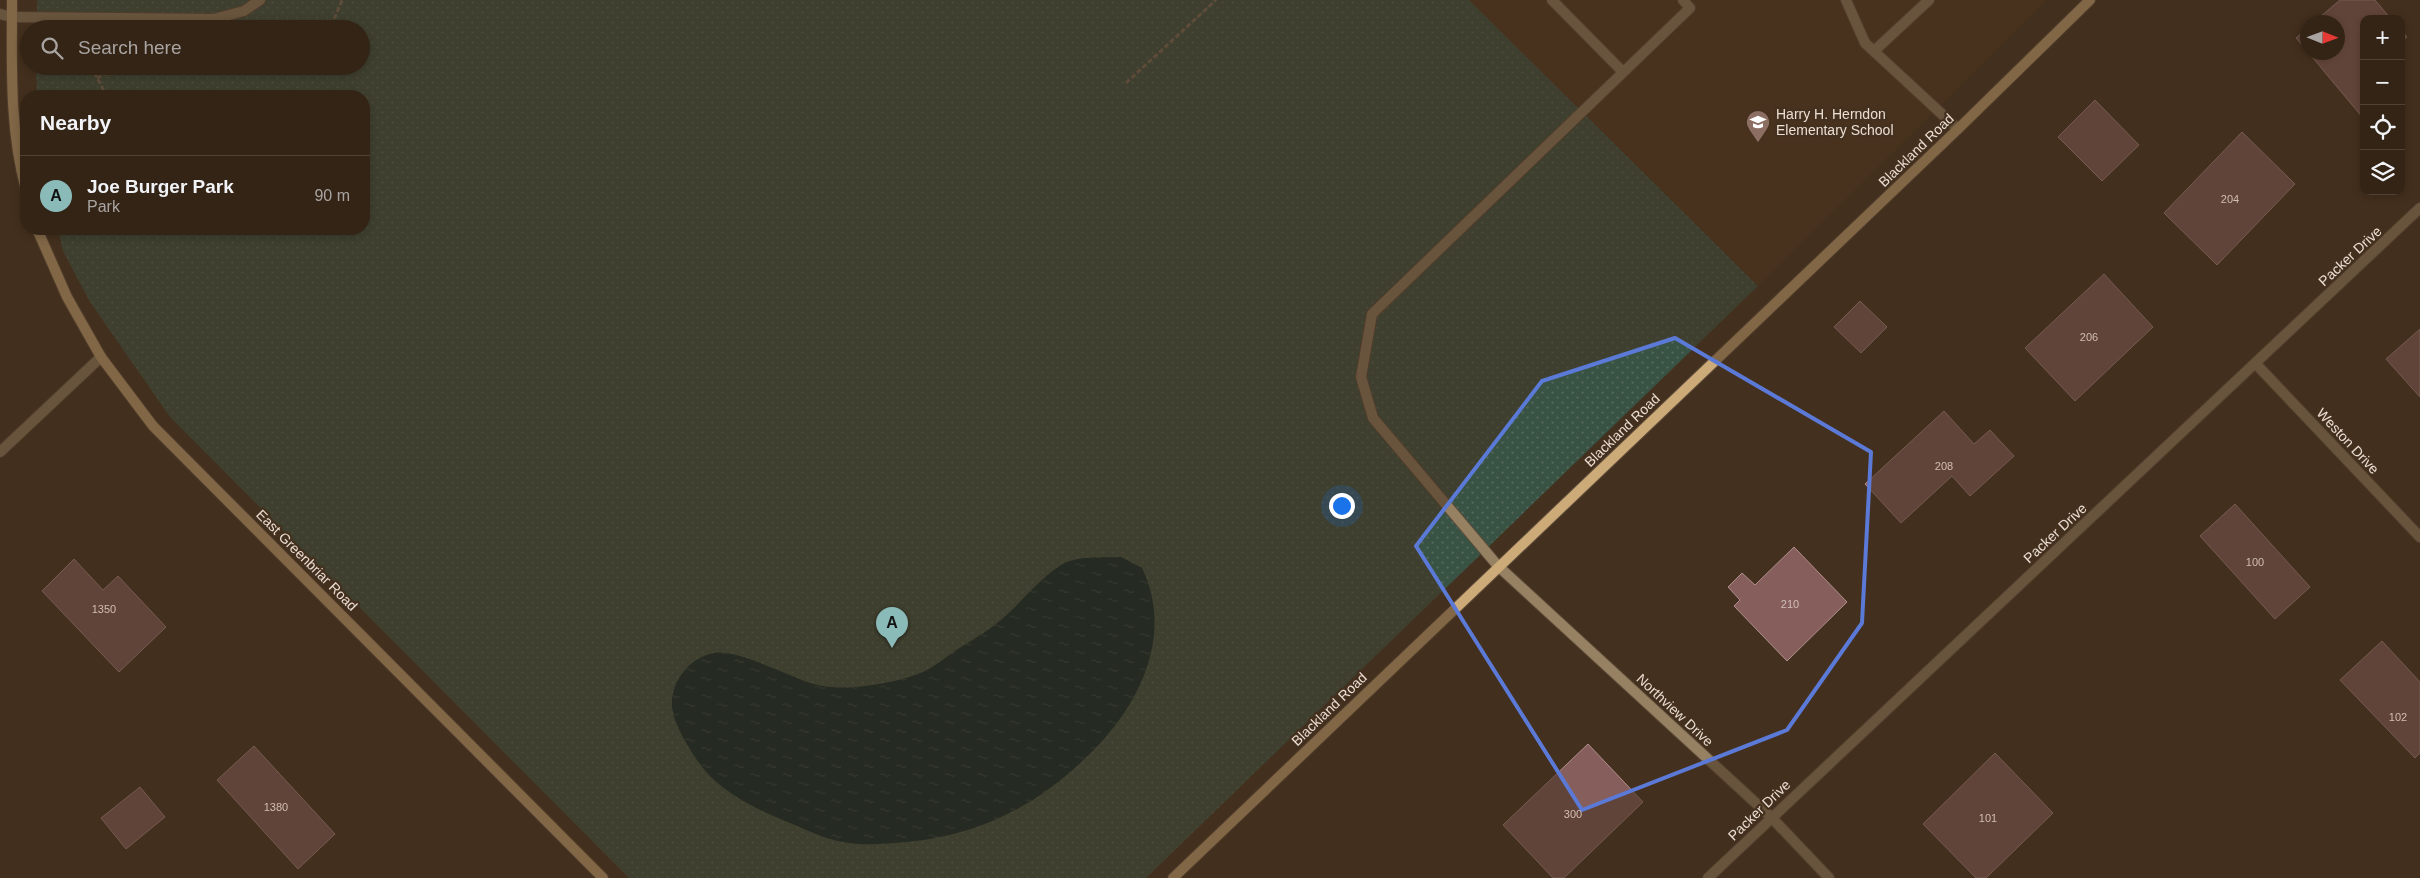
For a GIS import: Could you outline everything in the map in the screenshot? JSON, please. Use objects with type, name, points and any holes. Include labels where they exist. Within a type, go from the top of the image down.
[{"type":"street","points":[[12,0],[11,89],[14,138],[20,164]]},
{"type":"street","points":[[0,14],[12,17],[214,19],[244,11],[260,0]]},
{"type":"street","points":[[1552,0],[1623,72]]},
{"type":"street","name":"Northview Drive","points":[[1698,0],[1686,4],[1623,72],[1372,314],[1361,377],[1373,418],[1498,566],[1771,817],[1829,878]]},
{"type":"street","points":[[1846,0],[1865,43],[1958,129]]},
{"type":"street","points":[[1874,51],[1929,0]]},
{"type":"street","name":"Blackland Road","points":[[1173,878],[1958,129],[2090,0]]},
{"type":"street","name":"Packer Drive","points":[[1708,878],[2420,208]]},
{"type":"street","name":"East Greenbriar Road","points":[[40,235],[66,297],[101,357],[154,426],[603,878]]},
{"type":"street","points":[[0,452],[101,357]]},
{"type":"street","name":"Weston Drive","points":[[2256,364],[2420,537]]},
{"type":"path","points":[[332,20],[342,0]]},
{"type":"path","points":[[1126,83],[1216,0]]},
{"type":"path","points":[[96,75],[104,90]]},
{"type":"path","points":[[97,78],[103,75]]},
{"type":"highlighted area","points":[[1675,338],[1871,452],[1862,623],[1787,730],[1582,810],[1416,546],[1542,381]]},
{"type":"shaded area","name":"Harry H. Herndon Elementary School","points":[[1469,0],[2046,0],[1758,286]]},
{"type":"green space","points":[[37,0],[1469,0],[1758,286],[1146,878],[629,878],[170,417],[90,302],[63,251],[59,235],[370,235],[370,90],[37,90],[36,75],[370,75],[370,20],[37,20]]},
{"type":"water","points":[[1121,557],[1142,568],[1150,591],[1154,613],[1154,636],[1150,658],[1132,701],[1104,739],[1061,779],[1039,796],[990,822],[936,838],[906,842],[858,844],[828,838],[755,808],[719,784],[706,772],[694,756],[675,720],[672,703],[676,683],[688,667],[704,656],[714,653],[736,655],[826,687],[869,686],[899,680],[927,670],[990,628],[1001,620],[1045,577],[1061,565],[1082,558]]},
{"type":"building","points":[[2340,0],[2375,0],[2388,15],[2360,15],[2360,114],[2315,60],[2345,60],[2345,15],[2322,15]]},
{"type":"building","points":[[2300,35],[2300,43],[2296,38]]},
{"type":"building","points":[[2095,100],[2139,145],[2102,181],[2058,137]]},
{"type":"building","points":[[2242,132],[2295,184],[2217,265],[2164,213]]},
{"type":"building","points":[[2104,274],[2153,327],[2075,401],[2025,348]]},
{"type":"building","points":[[1860,301],[1887,327],[1861,353],[1834,327]]},
{"type":"building","points":[[2420,329],[2420,397],[2386,359]]},
{"type":"building","points":[[1944,411],[1974,444],[1990,430],[2014,456],[1970,496],[1952,476],[1901,523],[1865,484]]},
{"type":"building","points":[[2235,504],[2310,587],[2275,619],[2200,536]]},
{"type":"building","points":[[1794,547],[1847,602],[1787,661],[1734,606],[1740,600],[1728,587],[1742,573],[1755,585]]},
{"type":"building","points":[[74,559],[103,590],[118,576],[166,627],[119,672],[42,591]]},
{"type":"building","points":[[2382,641],[2420,682],[2420,753],[2415,758],[2340,680]]},
{"type":"building","points":[[1588,744],[1643,802],[1564,878],[1553,878],[1503,825]]},
{"type":"building","points":[[254,746],[335,834],[298,869],[217,780]]},
{"type":"building","points":[[1995,753],[2053,813],[1986,878],[1976,878],[1923,824]]},
{"type":"building","points":[[140,787],[165,817],[126,849],[101,818]]},
{"type":"place","name":"Harry H. Herndon Elementary School","points":[[1758,143]]},
{"type":"place","name":"Joe Burger Park","points":[[892,648]]}]
